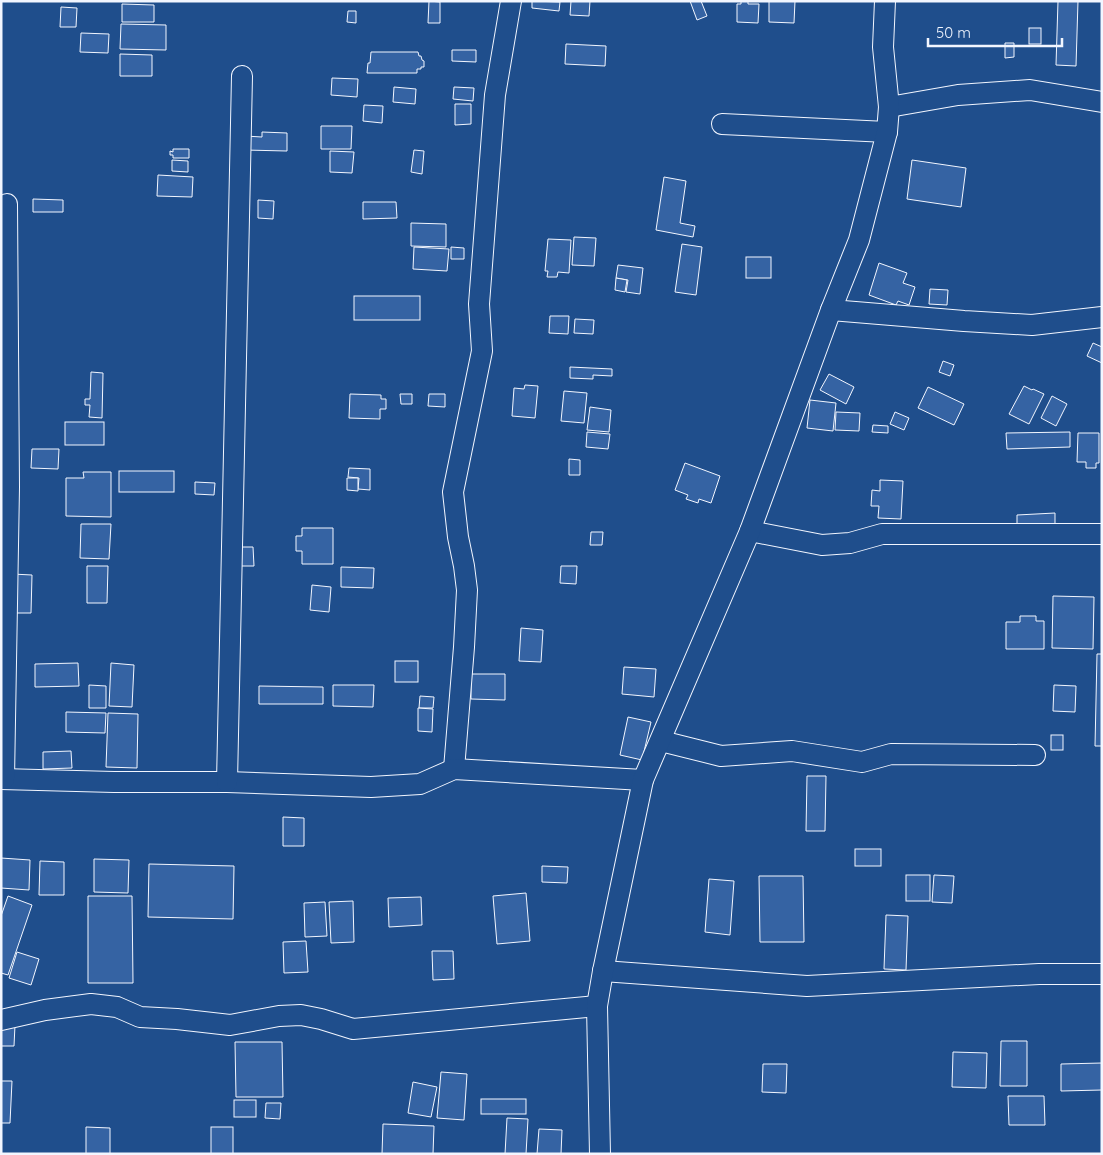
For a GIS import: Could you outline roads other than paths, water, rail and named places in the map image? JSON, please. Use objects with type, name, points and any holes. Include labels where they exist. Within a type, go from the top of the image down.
[{"type":"street","points":[[454,769],[467,590],[453,492],[482,351],[479,304],[495,95],[511,1]]},
{"type":"street","points":[[600,1154],[598,1006],[602,971],[643,780],[750,531],[831,310],[859,240],[887,132],[889,107],[883,47],[885,1]]},
{"type":"street","points":[[227,782],[242,76]]},
{"type":"street","points":[[889,107],[958,95],[1030,90],[1102,102]]},
{"type":"street","points":[[722,124],[887,132]]},
{"type":"street","points":[[7,204],[9,487],[3,779],[114,782],[227,782],[371,787],[420,784],[454,769],[643,780]]},
{"type":"street","points":[[831,310],[964,322],[1032,325],[1102,317]]},
{"type":"street","points":[[750,531],[822,545],[850,543],[882,534],[1102,534]]},
{"type":"street","points":[[661,740],[721,756],[792,751],[862,762],[891,754],[1035,755]]},
{"type":"street","points":[[602,971],[807,986],[1039,974],[1102,974]]},
{"type":"street","points":[[1,1020],[45,1010],[91,1004],[117,1007],[140,1017],[230,1025],[279,1016],[301,1015],[353,1029],[598,1006]]}]
